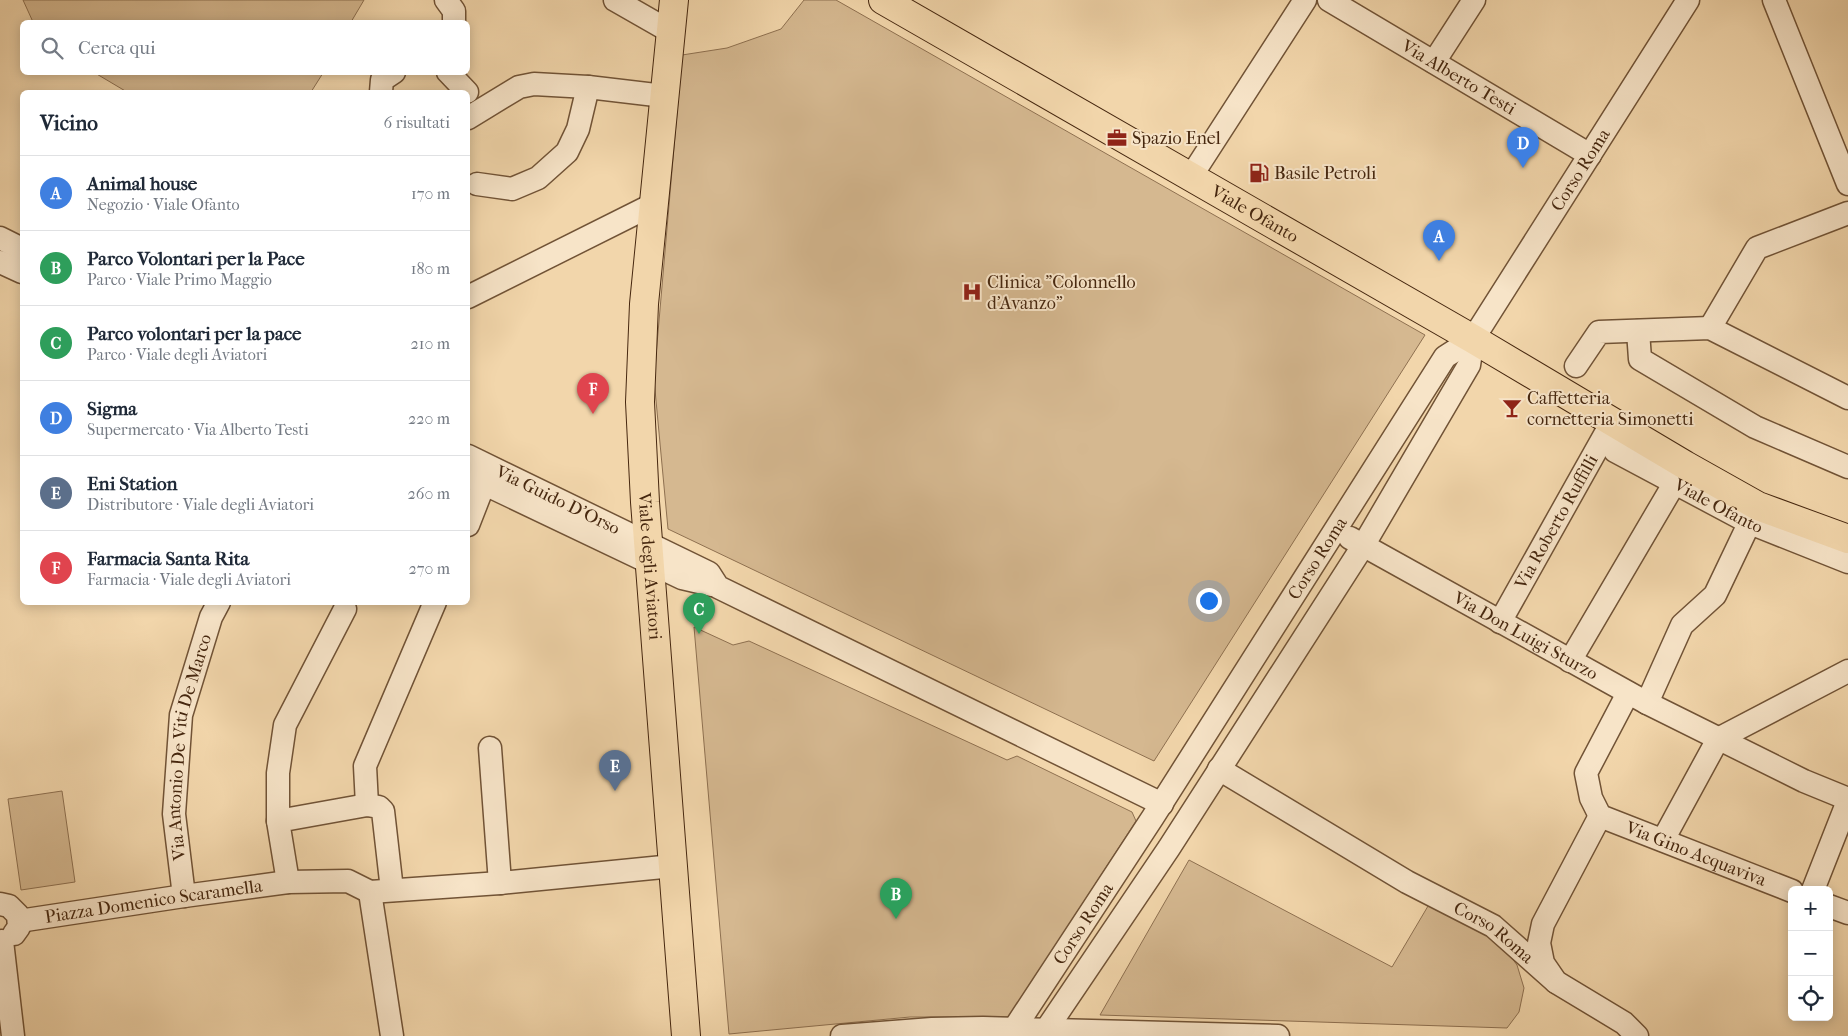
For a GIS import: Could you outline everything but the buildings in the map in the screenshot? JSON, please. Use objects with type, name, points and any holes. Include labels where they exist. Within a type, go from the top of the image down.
[{"type":"main road","name":"Viale degli Aviatori","points":[[674,0],[644,304],[640,402],[648,552],[686,1036]]},
{"type":"main road","name":"Viale Ofanto","points":[[883,0],[1473,339],[1619,426],[1679,475],[1754,515],[1848,539]]},
{"type":"street","points":[[446,0],[454,11],[454,20]]},
{"type":"street","points":[[615,0],[671,32]]},
{"type":"street","points":[[1190,178],[1305,0]]},
{"type":"street","name":"Via Alberto Testi","points":[[1329,0],[1590,155]]},
{"type":"street","points":[[1434,62],[1474,0]]},
{"type":"street","name":"Corso Roma","points":[[1046,1030],[1179,832],[1363,546],[1469,365],[1473,339],[1688,0]]},
{"type":"street","points":[[1774,0],[1848,184]]},
{"type":"street","points":[[381,90],[382,80],[390,75]]},
{"type":"street","points":[[450,75],[461,90]]},
{"type":"street","points":[[471,103],[534,84],[588,87],[664,96]]},
{"type":"street","points":[[471,185],[512,188],[538,178],[567,152],[578,129],[588,87]]},
{"type":"street","points":[[470,296],[654,204]]},
{"type":"street","points":[[1710,328],[1757,248],[1848,213]]},
{"type":"street","points":[[0,238],[20,248]]},
{"type":"street","points":[[0,262],[20,271]]},
{"type":"street","points":[[1576,366],[1598,332],[1710,328],[1848,398]]},
{"type":"street","points":[[1638,331],[1640,359],[1755,427],[1848,467]]},
{"type":"street","name":"Corso Roma","points":[[1014,1029],[1162,803],[1445,357],[1473,339]]},
{"type":"street","name":"Via Roberto Ruffilli","points":[[1500,622],[1619,426]]},
{"type":"street","name":"Via Guido D'Orso","points":[[470,457],[648,552]]},
{"type":"street","points":[[1570,661],[1679,475]]},
{"type":"street","points":[[470,514],[476,480]]},
{"type":"street","name":"Via Guido D'Orso","points":[[476,480],[648,552]]},
{"type":"street","points":[[1637,1036],[1624,1023],[1556,982],[1543,963],[1539,944],[1543,924],[1600,816],[1591,798],[1586,773],[1638,698],[1682,626],[1715,595],[1754,515]]},
{"type":"street","name":"Viale Ofanto","points":[[1754,515],[1848,562]]},
{"type":"street","name":"Via Don Luigi Sturzo","points":[[1336,529],[1363,546],[1638,698],[1804,781],[1848,800],[1815,886]]},
{"type":"street","points":[[648,552],[709,573],[718,587],[1162,803],[1199,801]]},
{"type":"street","name":"Via Antonio De Viti De Marco","points":[[184,896],[174,814],[181,714],[211,617],[217,605]]},
{"type":"street","points":[[367,806],[365,766],[434,605]]},
{"type":"street","name":"Piazza Domenico Scaramella","points":[[288,882],[278,820],[278,773],[285,725],[345,608]]},
{"type":"street","points":[[1663,840],[1718,739],[1848,671]]},
{"type":"street","points":[[490,748],[500,883]]},
{"type":"street","name":"Corso Roma","points":[[1219,769],[1408,882],[1494,926],[1556,982]]},
{"type":"street","points":[[1162,803],[1179,832]]},
{"type":"street","points":[[278,820],[367,806],[379,807],[383,811],[392,890]]},
{"type":"street","name":"Via Gino Acquaviva","points":[[1600,816],[1788,889]]},
{"type":"street","points":[[392,1036],[370,892],[500,883],[673,866]]},
{"type":"street","name":"Piazza Domenico Scaramella","points":[[19,921],[288,882],[348,881],[370,892]]},
{"type":"street","points":[[0,904],[14,909],[19,921],[16,933],[12,937],[1,940],[13,1036]]},
{"type":"street","points":[[1833,907],[1848,913]]},
{"type":"street","points":[[842,1036],[932,1029],[1014,1029],[1278,1036]]},
{"type":"shaded area","points":[[23,0],[364,0],[352,20],[32,20]]},
{"type":"shaded area","points":[[804,0],[836,0],[1425,335],[1154,761],[668,529],[654,379],[682,55],[727,48],[781,29]]},
{"type":"shaded area","points":[[98,75],[322,75],[312,90],[124,90]]},
{"type":"shaded area","points":[[694,627],[733,645],[749,641],[1007,760],[1017,756],[1132,812],[1136,821],[1009,1017],[910,1017],[729,1034]]},
{"type":"shaded area","points":[[62,791],[75,882],[21,890],[8,799]]},
{"type":"shaded area","points":[[1189,860],[1392,967],[1431,901],[1498,939],[1517,965],[1524,988],[1519,1012],[1507,1028],[1100,1015]]},
{"type":"place","name":"Spazio Enel","points":[[1117,138]]},
{"type":"place","name":"Sigma","points":[[1523,168]]},
{"type":"place","name":"Basile Petroli","points":[[1259,173]]},
{"type":"place","name":"Animal house","points":[[1439,261]]},
{"type":"place","name":"Clinica \"Colonnello d'Avanzo\"","points":[[972,292]]},
{"type":"place","name":"Caffetteria cornetteria Simonetti","points":[[1512,408]]},
{"type":"place","name":"Farmacia Santa Rita","points":[[593,414]]},
{"type":"place","name":"Parco volontari per la pace","points":[[699,634]]},
{"type":"place","name":"Eni Station","points":[[615,791]]},
{"type":"place","name":"Parco Volontari per la Pace","points":[[896,919]]}]
